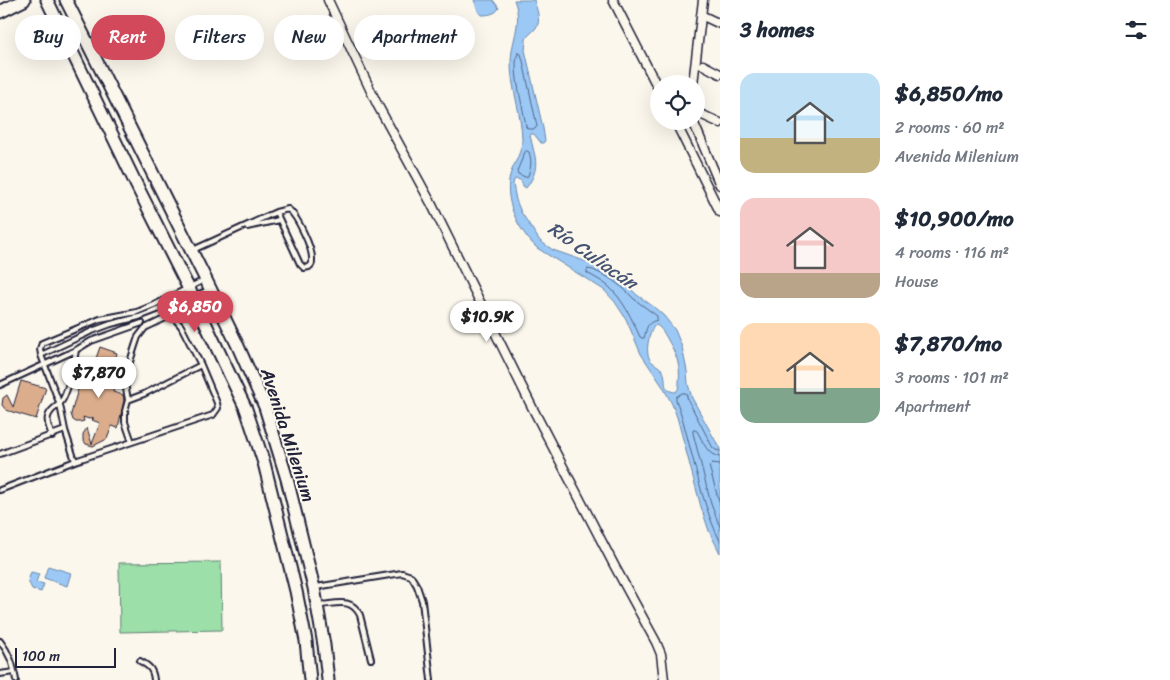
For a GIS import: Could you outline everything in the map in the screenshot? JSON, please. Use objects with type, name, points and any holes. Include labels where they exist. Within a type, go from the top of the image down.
[{"type":"street","points":[[0,12],[24,0]]},
{"type":"street","name":"Avenida Milenium","points":[[47,0],[136,184],[191,292],[246,409],[264,464],[296,591],[306,641],[310,680]]},
{"type":"street","name":"Avenida Milenium","points":[[66,0],[238,344],[265,407],[287,479],[314,588],[328,680]]},
{"type":"street","points":[[328,0],[377,104],[431,203],[533,409],[656,642],[661,654],[664,680]]},
{"type":"street","points":[[613,0],[651,75]]},
{"type":"street","points":[[694,75],[703,0]]},
{"type":"street","points":[[701,15],[720,24]]},
{"type":"street","points":[[703,65],[720,74]]},
{"type":"street","points":[[705,116],[720,123]]},
{"type":"street","points":[[679,130],[720,212]]},
{"type":"street","points":[[696,130],[720,185]]},
{"type":"street","points":[[715,175],[720,165]]},
{"type":"lane","points":[[192,251],[276,212],[288,209],[293,213],[311,249],[311,266],[306,268],[301,266],[276,212]]},
{"type":"lane","points":[[240,229],[279,220]]},
{"type":"lane","points":[[75,461],[65,430],[60,405],[41,355],[43,343],[100,318],[138,312],[208,285]]},
{"type":"lane","points":[[41,355],[92,331],[139,317],[208,285]]},
{"type":"lane","points":[[132,442],[125,422],[128,400],[125,384],[128,368],[143,325],[138,312]]},
{"type":"lane","points":[[0,385],[92,341],[171,317],[178,321],[181,326],[201,365],[218,408],[213,415],[63,465],[0,490]]},
{"type":"lane","points":[[52,436],[47,418],[52,409],[60,405],[66,393],[76,350]]},
{"type":"lane","points":[[128,400],[144,394],[201,365]]},
{"type":"lane","points":[[0,454],[65,430]]},
{"type":"lane","points":[[314,588],[402,573],[411,576],[422,601],[431,680]]},
{"type":"lane","points":[[318,606],[352,604],[360,615],[371,659]]},
{"type":"lane","points":[[0,641],[8,651],[16,680]]},
{"type":"lane","points":[[140,661],[152,669],[154,680]]},
{"type":"lane","points":[[0,674],[14,672]]},
{"type":"green space","points":[[221,562],[222,630],[120,632],[119,563]]},
{"type":"water","points":[[474,0],[493,0],[499,8],[494,13],[482,15],[479,13]]},
{"type":"water","points":[[514,0],[534,0],[538,12],[538,24],[527,37],[525,50],[545,141],[541,143],[534,134],[530,135],[536,162],[535,171],[532,180],[526,188],[520,180],[514,180],[516,200],[521,212],[540,241],[553,250],[610,272],[654,307],[675,330],[682,347],[692,398],[720,449],[720,553],[709,531],[701,507],[672,404],[641,354],[626,319],[615,302],[604,290],[537,248],[530,241],[518,223],[510,203],[509,182],[511,172],[522,144],[520,120],[511,70],[517,23]],"holes":[[[656,325],[666,336],[677,360],[679,387],[676,392],[668,390],[663,371],[649,358],[649,338]]]},
{"type":"water","points":[[48,566],[71,573],[67,586],[44,578]]},
{"type":"water","points":[[31,572],[39,574],[36,582],[44,584],[41,592],[32,589],[28,581]]},
{"type":"building","points":[[100,347],[117,353],[108,383],[115,385],[113,392],[123,395],[124,400],[118,428],[112,426],[107,439],[93,446],[86,444],[83,440],[83,434],[87,428],[92,444],[100,423],[92,420],[94,418],[83,417],[84,421],[76,422],[71,414],[80,382],[87,384]]},
{"type":"building","points":[[21,381],[46,388],[36,419],[6,410],[2,405],[3,398],[7,395],[13,407]]},
{"type":"water label","name":"Río Culiacán","points":[[593,255]]}]
